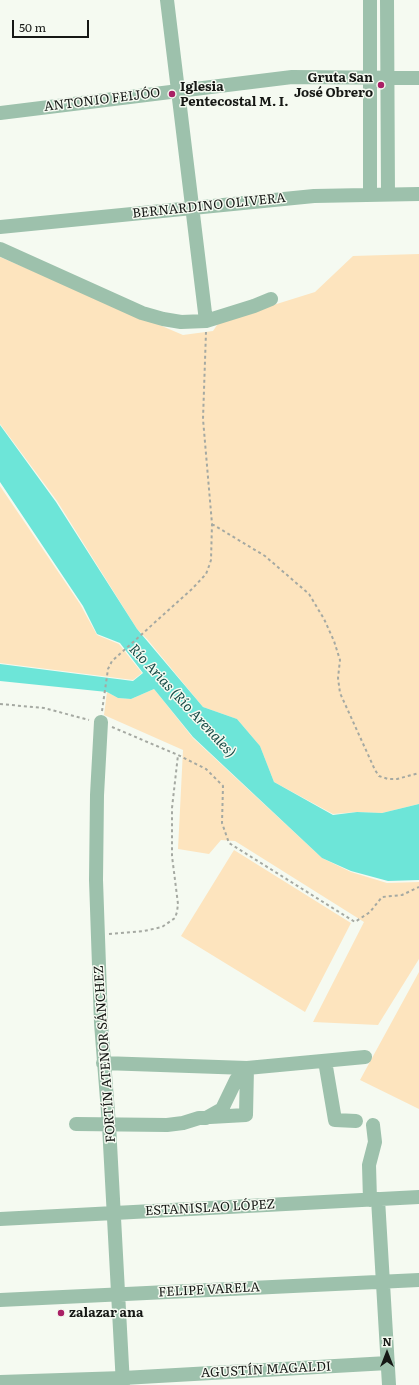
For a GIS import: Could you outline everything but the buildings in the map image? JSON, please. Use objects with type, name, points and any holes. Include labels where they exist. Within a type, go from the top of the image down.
[{"type":"street","points":[[167,0],[206,322]]},
{"type":"street","points":[[370,0],[370,194]]},
{"type":"street","points":[[387,0],[388,194]]},
{"type":"street","name":"ANTONIO FEIJÓO","points":[[0,113],[292,77],[419,78]]},
{"type":"street","name":"BERNARDINO OLIVERA","points":[[0,227],[314,196],[419,194]]},
{"type":"street","points":[[0,249],[142,313],[163,319],[181,322],[206,322],[271,299]]},
{"type":"street","name":"FORTÍN ATENOR SÁNCHEZ","points":[[101,722],[97,795],[96,880],[103,1063],[109,1125],[123,1381]]},
{"type":"street","points":[[103,1063],[247,1068],[365,1057]]},
{"type":"street","points":[[325,1061],[335,1120],[356,1122]]},
{"type":"street","points":[[206,1118],[222,1109],[236,1080],[247,1068]]},
{"type":"street","points":[[76,1124],[167,1125],[206,1118],[246,1115],[247,1068]]},
{"type":"street","points":[[373,1125],[375,1142],[369,1165],[383,1282],[389,1385]]},
{"type":"street","name":"ESTANISLAO LÓPEZ","points":[[0,1219],[419,1197]]},
{"type":"street","name":"FELIPE VARELA","points":[[0,1300],[419,1280]]},
{"type":"street","name":"AGUSTÍN MAGALDI","points":[[0,1382],[123,1381],[388,1363]]},
{"type":"path","points":[[101,722],[108,669],[112,660],[192,589],[206,574],[211,560],[212,524],[204,419],[206,322]]},
{"type":"path","points":[[212,524],[265,556],[309,594],[324,619],[334,641],[340,660],[338,678],[340,693],[379,776],[388,779],[397,779],[419,773]]},
{"type":"path","points":[[0,704],[44,708],[101,722],[178,755],[206,769],[223,786],[222,823],[229,843],[355,922],[370,912],[382,897],[402,895],[419,887]]},
{"type":"path","points":[[98,934],[144,932],[162,927],[175,918],[178,912],[172,856],[172,808],[178,755]]},
{"type":"shaded area","points":[[419,254],[419,804],[382,813],[357,812],[333,814],[274,782],[260,746],[237,719],[203,707],[137,629],[57,501],[0,424],[0,257],[183,335],[213,331],[219,322],[315,292],[353,256]]},
{"type":"shaded area","points":[[0,486],[80,604],[97,635],[119,644],[142,673],[133,680],[0,663]]},
{"type":"shaded area","points":[[154,689],[193,738],[322,858],[351,872],[387,883],[419,882],[419,959],[378,1025],[313,1022],[364,922],[235,841],[221,840],[209,854],[178,849],[183,750],[104,715],[107,692],[118,698],[131,699]]},
{"type":"shaded area","points":[[234,850],[351,923],[305,1012],[181,936]]},
{"type":"shaded area","points":[[419,972],[419,1109],[360,1080]]},
{"type":"water","name":"Río Arias (Río Arenales)","points":[[0,425],[56,502],[137,629],[203,707],[237,719],[260,746],[274,782],[333,815],[357,812],[382,813],[419,804],[419,880],[388,881],[351,871],[322,858],[193,737],[154,689],[131,699],[118,698],[107,692],[0,681],[0,664],[133,681],[143,673],[120,643],[97,634],[83,606],[0,482]]},
{"type":"place","name":"Gruta San José Obrero","points":[[381,85]]},
{"type":"place","name":"Iglesia Pentecostal M. I.","points":[[172,94]]},
{"type":"place","name":"zalazar ana","points":[[61,1313]]}]
